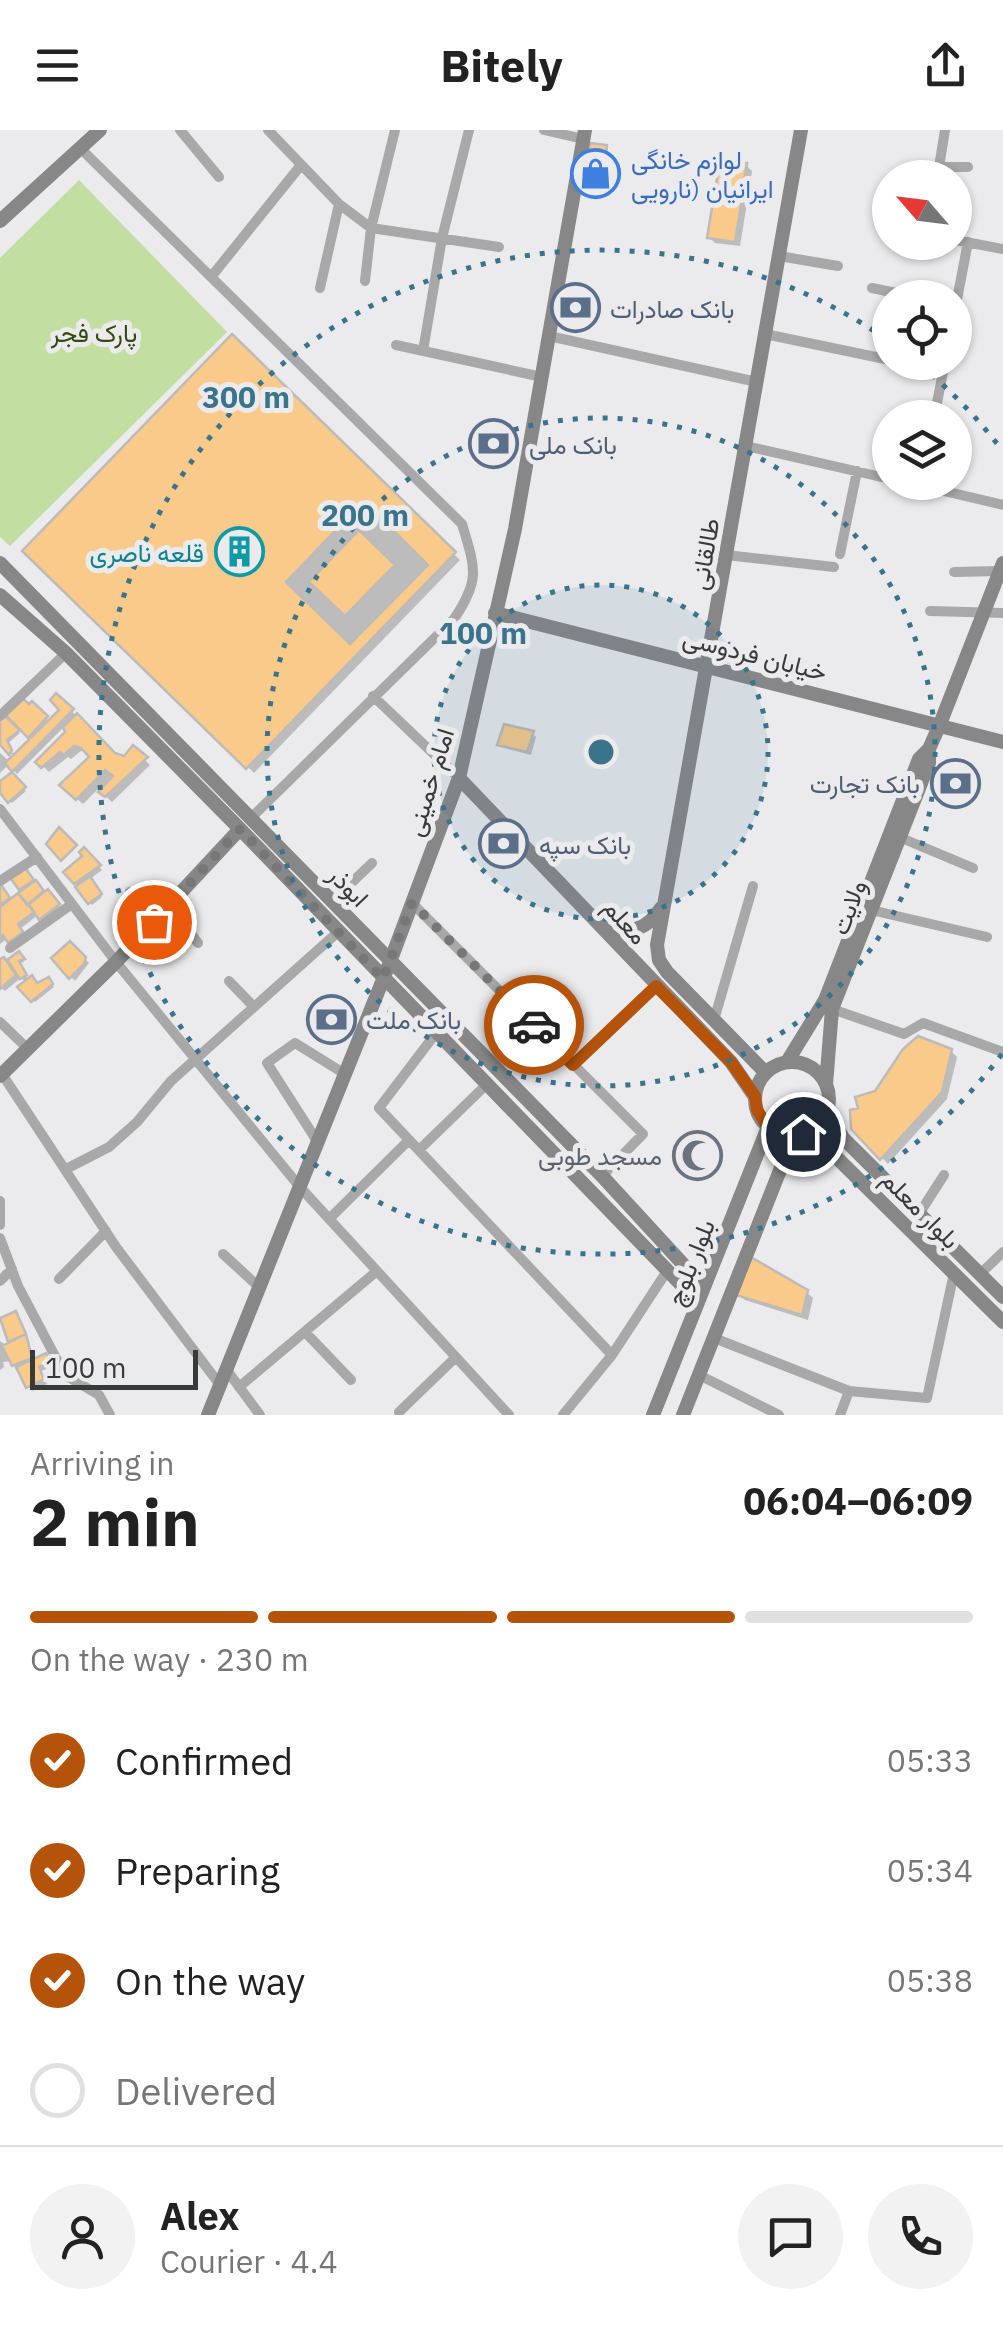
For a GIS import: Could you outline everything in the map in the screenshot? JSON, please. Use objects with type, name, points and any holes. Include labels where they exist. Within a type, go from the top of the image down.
[{"type":"main road","points":[[0,221],[100,130]]},
{"type":"main road","name":"طالقانی","points":[[714,1020],[659,960],[657,945],[801,130]]},
{"type":"main road","name":"امام خمینی","points":[[208,1415],[390,962],[459,778],[515,529],[584,135]]},
{"type":"main road","name":"ابوذر","points":[[0,563],[252,816],[602,1176],[704,1287]]},
{"type":"main road","name":"ولایت","points":[[826,1085],[828,1005],[919,759],[929,749],[940,724],[1002,567]]},
{"type":"main road","name":"ابوذر","points":[[0,596],[66,653],[698,1302]]},
{"type":"main road","name":"خیابان فردوسی","points":[[495,613],[1003,742]]},
{"type":"main road","name":"ولایت","points":[[828,1005],[900,838],[929,764],[929,749]]},
{"type":"main road","name":"معلم","points":[[459,778],[731,1062],[755,1096]]},
{"type":"main road","points":[[1,1075],[116,962],[240,829]]},
{"type":"main road","points":[[602,927],[642,928],[652,922],[664,904]]},
{"type":"main road","points":[[788,1062],[809,1066],[826,1085],[827,1110],[821,1122],[798,1135],[768,1127],[757,1110],[755,1096],[766,1073],[788,1062],[828,1005]]},
{"type":"main road","points":[[714,1020],[766,1073]]},
{"type":"main road","name":"بلوار معلم","points":[[827,1110],[844,1138],[1003,1297]]},
{"type":"main road","name":"بلوار بلوچ","points":[[653,1415],[768,1127]]},
{"type":"main road","name":"بلوار معلم","points":[[798,1135],[832,1153],[1003,1322]]},
{"type":"main road","name":"بلوار بلوچ","points":[[683,1415],[798,1135]]},
{"type":"street","points":[[180,130],[219,177]]},
{"type":"street","points":[[268,130],[338,204],[371,228],[499,247]]},
{"type":"street","points":[[365,282],[371,228],[395,130]]},
{"type":"street","points":[[423,351],[442,238],[469,130]]},
{"type":"street","points":[[544,130],[584,135]]},
{"type":"street","points":[[940,160],[946,130]]},
{"type":"street","points":[[80,148],[462,524],[475,568],[470,596],[454,619],[252,816]]},
{"type":"street","points":[[211,277],[301,164]]},
{"type":"street","points":[[320,288],[338,204]]},
{"type":"street","points":[[972,243],[1003,249]]},
{"type":"street","points":[[779,256],[838,266]]},
{"type":"street","points":[[765,334],[872,356]]},
{"type":"street","points":[[549,336],[757,382]]},
{"type":"street","points":[[396,345],[542,377]]},
{"type":"street","points":[[746,446],[872,475]]},
{"type":"street","points":[[840,554],[857,471]]},
{"type":"street","points":[[972,497],[1003,505]]},
{"type":"street","points":[[726,554],[834,566]]},
{"type":"street","points":[[954,572],[1002,567]]},
{"type":"street","points":[[930,611],[1003,613]]},
{"type":"street","points":[[0,716],[66,653]]},
{"type":"street","points":[[373,696],[459,778]]},
{"type":"street","points":[[0,809],[116,962],[299,1186],[509,1415]]},
{"type":"street","points":[[900,838],[972,868]]},
{"type":"street","points":[[0,880],[36,857]]},
{"type":"street","points":[[332,902],[372,863]]},
{"type":"street","points":[[714,1020],[753,886]]},
{"type":"street","points":[[130,892],[154,922]]},
{"type":"street","points":[[412,903],[642,1134],[602,1176]]},
{"type":"street","points":[[10,948],[72,904]]},
{"type":"street","points":[[170,905],[198,942]]},
{"type":"street","points":[[871,910],[988,937]]},
{"type":"street","points":[[66,1170],[110,1146],[196,1060],[338,932]]},
{"type":"street","points":[[229,981],[254,1007]]},
{"type":"street","points":[[573,1065],[656,986]]},
{"type":"street","points":[[828,1005],[904,1034],[922,1024],[1003,1052]]},
{"type":"street","points":[[0,1022],[28,1049]]},
{"type":"street","points":[[436,1033],[380,1108],[612,1354]]},
{"type":"street","points":[[317,1141],[267,1063],[295,1043],[345,1074]]},
{"type":"street","points":[[1,1075],[106,1231],[220,1386]]},
{"type":"street","points":[[419,1150],[487,1084]]},
{"type":"street","points":[[329,1219],[409,1140]]},
{"type":"street","points":[[918,1214],[944,1175]]},
{"type":"street","points":[[0,1201],[0,1226]]},
{"type":"street","points":[[60,1278],[106,1231]]},
{"type":"street","points":[[0,1238],[65,1376],[99,1395],[110,1415]]},
{"type":"street","points":[[980,1274],[1003,1252]]},
{"type":"street","points":[[223,1254],[259,1286]]},
{"type":"street","points":[[0,1281],[12,1269]]},
{"type":"street","points":[[562,1415],[612,1354],[668,1270]]},
{"type":"street","points":[[239,1387],[377,1271]]},
{"type":"street","points":[[714,1338],[849,1391],[927,1398],[954,1273]]},
{"type":"street","points":[[305,1332],[351,1380]]},
{"type":"street","points":[[399,1412],[456,1357]]},
{"type":"street","points":[[226,1370],[260,1415]]},
{"type":"street","points":[[698,1376],[778,1415]]},
{"type":"street","points":[[840,1415],[849,1391]]},
{"type":"green space","name":"پارک فجر","points":[[79,180],[227,332],[10,546],[0,537],[0,258]]},
{"type":"building","points":[[590,143],[607,145],[606,156],[589,154]]},
{"type":"building","name":"لوازم خانگی ایرانیان (نارویی","points":[[589,154],[606,156],[604,190],[585,189]]},
{"type":"building","points":[[720,160],[747,163],[743,187],[748,188],[746,199],[742,199],[735,242],[707,238]]},
{"type":"building","name":"قلعه ناصری","points":[[232,334],[456,552],[246,769],[22,551]]},
{"type":"building","points":[[364,501],[428,565],[350,644],[286,582]],"holes":[[[359,530],[395,565],[345,616],[309,582]]]},
{"type":"building","points":[[56,693],[74,709],[12,772],[5,763],[59,710],[50,700]]},
{"type":"building","points":[[21,697],[29,704],[32,701],[48,716],[28,738],[5,714]]},
{"type":"building","points":[[77,713],[115,753],[124,756],[133,745],[148,757],[105,797],[98,792],[113,776],[105,770],[76,800],[59,785],[89,757],[81,748],[74,746],[64,755],[60,752],[41,768],[35,762],[65,732],[63,727]]},
{"type":"building","points":[[5,716],[20,730],[7,740],[12,750],[9,755],[0,745],[0,721]]},
{"type":"building","points":[[504,724],[534,731],[527,752],[497,745]]},
{"type":"building","points":[[12,772],[26,787],[8,803],[0,793],[0,781]]},
{"type":"building","points":[[59,827],[77,845],[61,861],[46,844]]},
{"type":"building","points":[[84,847],[101,865],[74,884],[63,872],[82,856],[79,852]]},
{"type":"building","points":[[24,866],[34,880],[19,890],[9,876]]},
{"type":"building","points":[[90,876],[102,894],[88,904],[75,887]]},
{"type":"building","points":[[36,880],[44,891],[27,905],[18,893]]},
{"type":"building","points":[[0,883],[10,898],[0,905]]},
{"type":"building","points":[[48,889],[60,904],[39,920],[29,904]]},
{"type":"building","points":[[18,893],[34,912],[18,924],[23,932],[8,943],[3,935],[0,937],[0,907]]},
{"type":"building","points":[[70,941],[86,957],[69,979],[51,958]]},
{"type":"building","points":[[19,951],[25,959],[19,961],[27,975],[20,979],[7,960]]},
{"type":"building","points":[[4,957],[16,975],[0,989],[0,959]]},
{"type":"building","points":[[32,975],[37,983],[49,977],[53,984],[31,1002],[17,987]]},
{"type":"building","points":[[918,1036],[952,1049],[942,1092],[880,1160],[851,1129],[850,1110],[858,1108],[855,1097],[875,1091],[903,1049]]},
{"type":"building","points":[[749,1256],[808,1290],[802,1315],[736,1295]]},
{"type":"building","points":[[16,1311],[26,1334],[8,1342],[0,1318]]},
{"type":"building","points":[[26,1334],[32,1358],[12,1366],[2,1346]]},
{"type":"building","points":[[46,1353],[52,1362],[39,1367],[44,1379],[26,1388],[16,1367]]},
{"type":"way so far","points":[[154,922],[240,829],[383,979],[412,903],[534,1025]]},
{"type":"place","name":"لوازم خانگی ایرانیان (نارویی","points":[[596,173]]},
{"type":"place","name":"بانک صادرات","points":[[575,308]]},
{"type":"place","name":"بانک ملی","points":[[494,444]]},
{"type":"place","name":"قلعه ناصری","points":[[239,552]]},
{"type":"place","name":"بانک تجارت","points":[[955,783]]},
{"type":"place","name":"بانک سپه","points":[[504,844]]},
{"type":"place","name":"بانک ملت","points":[[331,1019]]},
{"type":"place","name":"مسجد طوبی","points":[[697,1155]]},
{"type":"route","points":[[534,1025],[573,1065],[656,986],[731,1062],[755,1096],[757,1110],[768,1127],[794,1136],[803,1134]]}]
